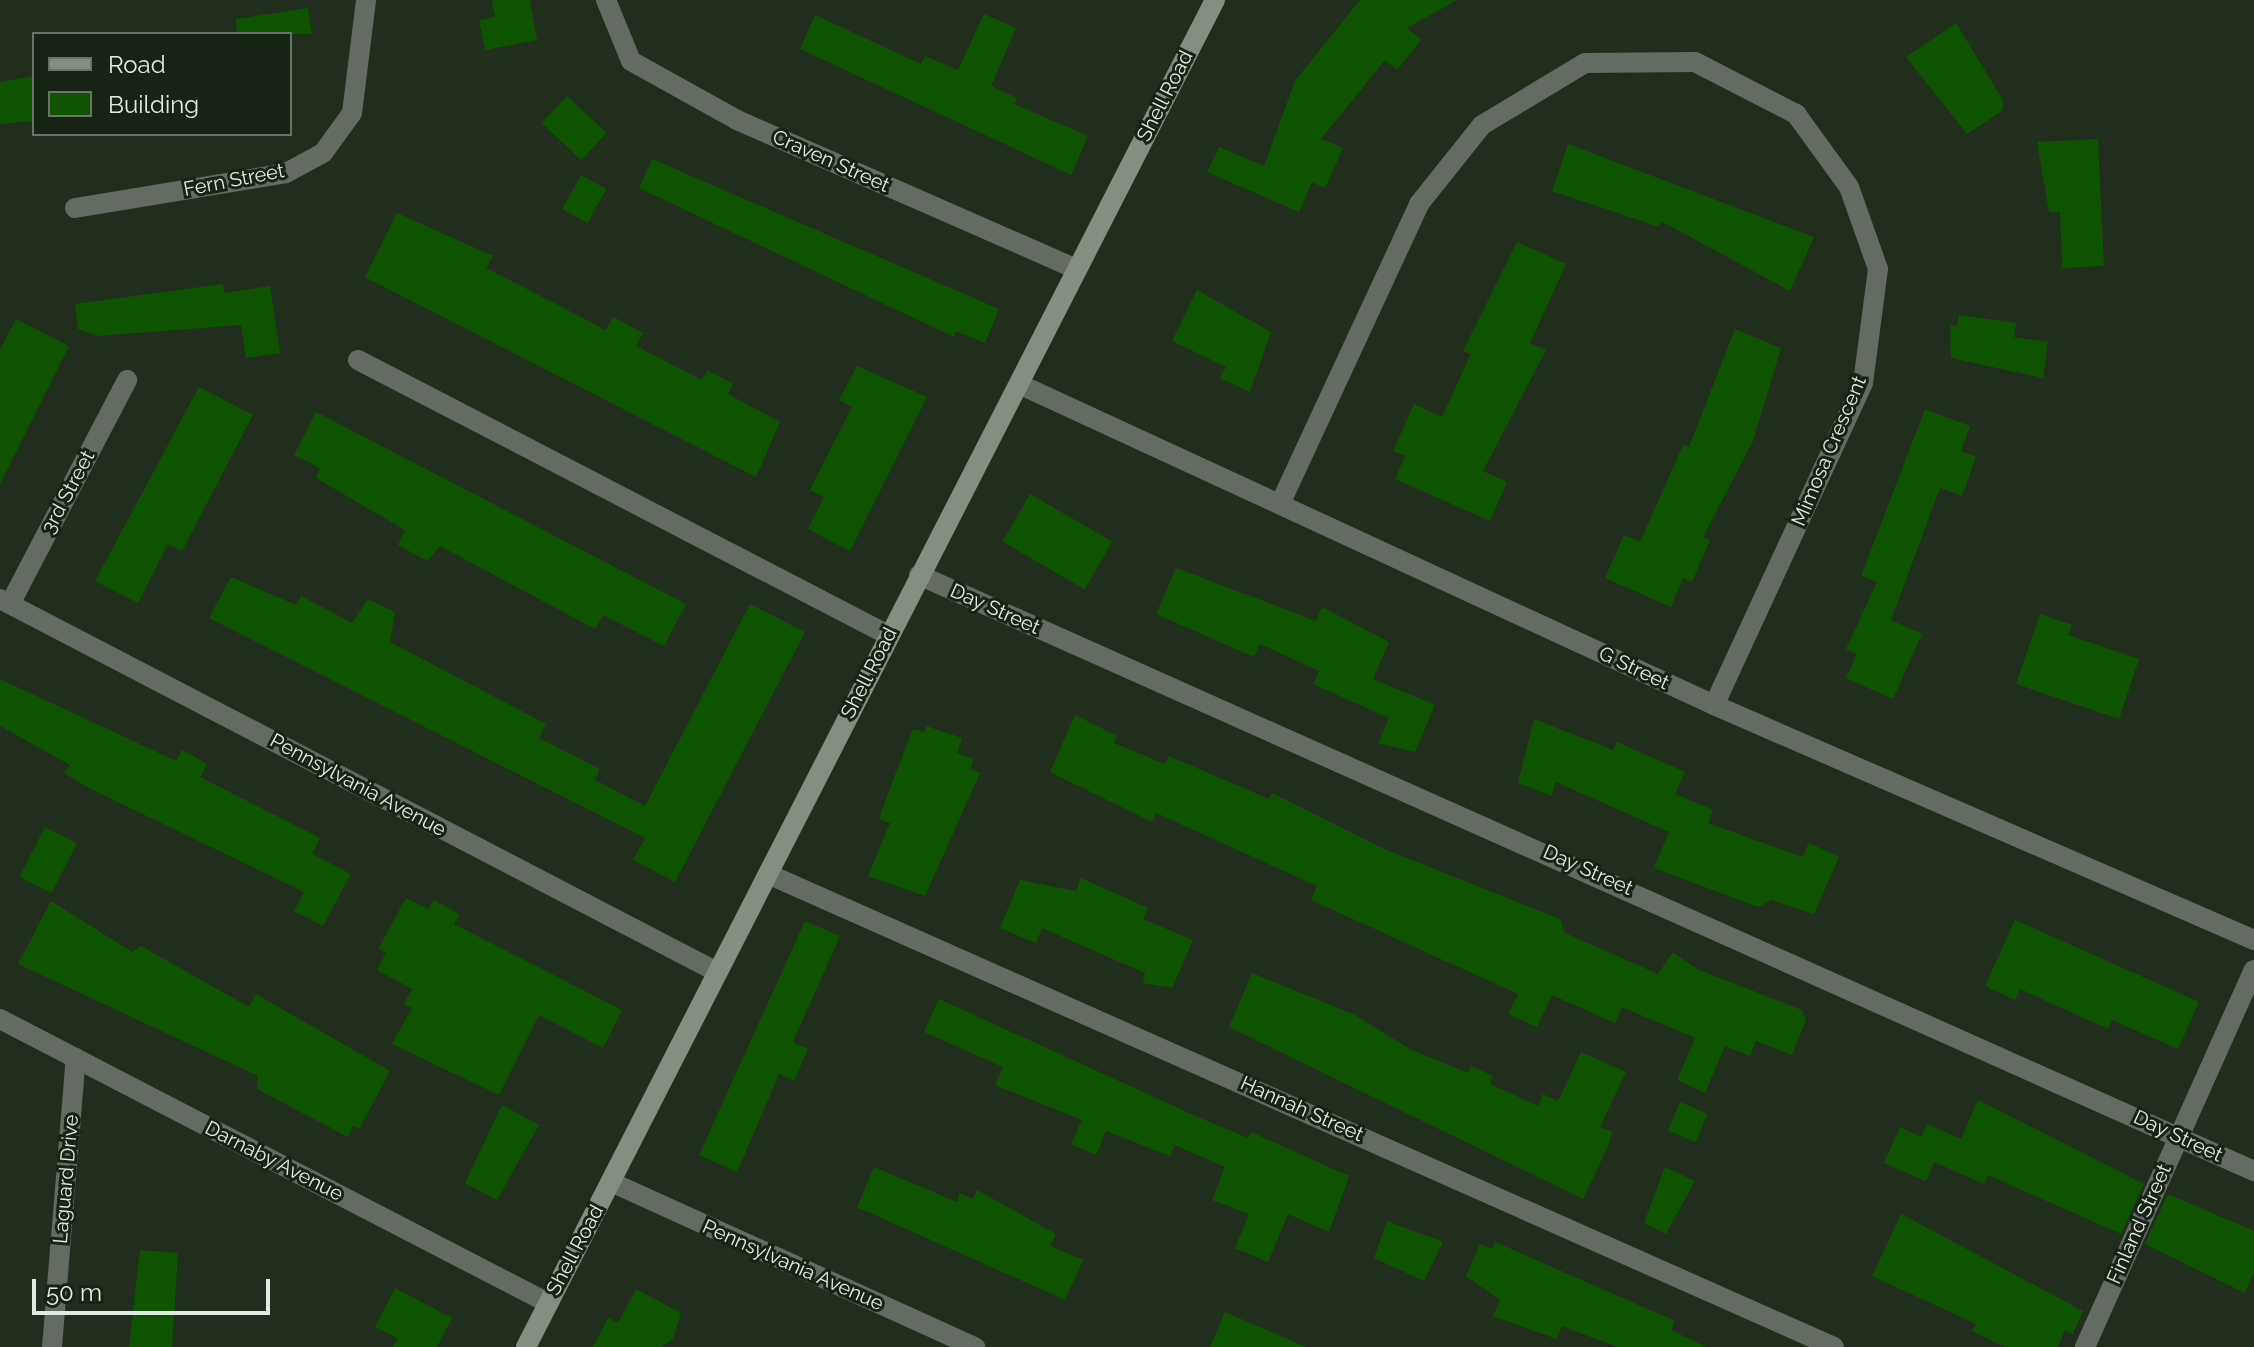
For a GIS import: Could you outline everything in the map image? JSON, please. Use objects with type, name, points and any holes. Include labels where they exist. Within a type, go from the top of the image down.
[{"type":"street","name":"Fern Street","points":[[75,208],[286,173],[323,153],[352,113],[366,0]]},
{"type":"street","name":"Craven Street","points":[[606,0],[611,21],[631,61],[737,120],[1076,269]]},
{"type":"street","name":"Shell Road","points":[[526,1347],[1215,0]]},
{"type":"street","name":"Mimosa Crescent","points":[[1280,504],[1419,204],[1482,125],[1585,63],[1695,62],[1796,114],[1849,187],[1878,269],[1863,383],[1714,705]]},
{"type":"street","points":[[358,360],[888,635]]},
{"type":"street","name":"3rd Street","points":[[5,601],[127,380]]},
{"type":"street","name":"G Street","points":[[1019,384],[1714,705],[2254,940]]},
{"type":"street","name":"Day Street","points":[[919,575],[2254,1171]]},
{"type":"street","name":"Pennsylvania Avenue","points":[[5,601],[717,972]]},
{"type":"street","name":"Hannah Street","points":[[768,874],[1834,1347]]},
{"type":"street","name":"Finland Street","points":[[2085,1347],[2254,970]]},
{"type":"street","name":"Darnaby Avenue","points":[[0,1019],[548,1303]]},
{"type":"street","name":"Laguard Drive","points":[[52,1347],[76,1058]]},
{"type":"street","name":"Pennsylvania Avenue","points":[[611,1182],[975,1347]]},
{"type":"building","points":[[492,0],[530,0],[537,40],[485,50],[479,20],[495,17]]},
{"type":"building","points":[[1360,0],[1457,0],[1407,28],[1421,40],[1397,70],[1385,60],[1321,139],[1343,148],[1325,188],[1312,182],[1299,212],[1207,172],[1219,147],[1264,166],[1295,81]]},
{"type":"building","points":[[308,8],[312,34],[237,32],[236,19]]},
{"type":"building","points":[[984,14],[1016,28],[991,86],[1017,98],[1014,104],[1088,136],[1071,175],[800,49],[815,15],[921,64],[925,56],[958,70]]},
{"type":"building","points":[[1956,23],[2003,100],[2003,110],[1967,134],[1906,57]]},
{"type":"building","points":[[32,76],[32,121],[0,124],[0,82]]},
{"type":"building","points":[[567,96],[606,133],[581,160],[542,123]]},
{"type":"building","points":[[2098,139],[2104,266],[2062,268],[2060,212],[2049,212],[2037,142]]},
{"type":"building","points":[[1568,144],[1814,237],[1790,291],[1661,221],[1659,227],[1552,191]]},
{"type":"building","points":[[652,159],[999,309],[985,343],[956,331],[954,337],[639,188]]},
{"type":"building","points":[[581,175],[606,189],[587,223],[562,209]]},
{"type":"building","points":[[397,213],[493,256],[486,268],[606,330],[613,317],[643,333],[636,346],[702,380],[707,370],[733,384],[728,394],[780,422],[756,477],[365,277]]},
{"type":"building","points":[[1517,242],[1566,264],[1530,343],[1546,350],[1483,471],[1507,482],[1490,521],[1395,479],[1405,456],[1393,451],[1414,404],[1442,417],[1471,354],[1463,351]]},
{"type":"building","points":[[223,284],[224,293],[270,286],[280,353],[246,358],[241,325],[97,336],[78,329],[75,304]]},
{"type":"building","points":[[1197,290],[1271,332],[1250,392],[1220,378],[1226,367],[1172,341]]},
{"type":"building","points":[[1959,315],[2016,323],[2014,337],[2048,342],[2043,378],[1951,358],[1950,325],[1957,326]]},
{"type":"building","points":[[16,319],[69,346],[0,484],[0,350]]},
{"type":"building","points":[[1735,329],[1781,348],[1753,441],[1703,537],[1710,540],[1692,582],[1683,578],[1671,607],[1605,578],[1624,535],[1640,542],[1683,445],[1689,447]]},
{"type":"building","points":[[857,366],[927,397],[850,551],[808,529],[824,497],[810,490],[852,407],[839,400]]},
{"type":"building","points":[[199,387],[253,415],[182,551],[168,544],[138,603],[95,581]]},
{"type":"building","points":[[1925,409],[1970,426],[1961,451],[1976,457],[1962,496],[1940,488],[1891,620],[1922,634],[1893,699],[1846,678],[1857,654],[1846,649],[1877,582],[1861,576]]},
{"type":"building","points":[[316,412],[686,604],[664,646],[603,615],[595,629],[440,546],[427,561],[398,545],[405,530],[316,478],[320,468],[294,455]]},
{"type":"building","points":[[1030,494],[1112,542],[1085,589],[1002,542]]},
{"type":"building","points":[[1176,568],[1316,621],[1322,607],[1389,642],[1373,679],[1435,705],[1415,752],[1378,743],[1389,718],[1313,684],[1319,671],[1260,644],[1254,657],[1156,614]]},
{"type":"building","points":[[231,577],[296,605],[301,596],[352,623],[368,599],[395,612],[390,642],[546,724],[539,738],[600,769],[595,780],[645,806],[750,604],[805,632],[675,882],[633,860],[645,838],[209,618]]},
{"type":"building","points":[[2040,614],[2072,625],[2068,635],[2139,659],[2119,719],[2016,684]]},
{"type":"building","points":[[0,679],[176,761],[182,750],[207,764],[200,777],[320,838],[312,854],[351,874],[323,926],[294,911],[304,892],[89,788],[64,773],[70,765],[0,726]]},
{"type":"building","points":[[1075,715],[1117,736],[1114,743],[1165,764],[1169,756],[1269,799],[1272,793],[1384,849],[1560,919],[1565,933],[1658,974],[1673,952],[1697,969],[1802,1010],[1806,1020],[1792,1055],[1756,1041],[1750,1056],[1725,1046],[1705,1093],[1677,1080],[1695,1038],[1622,1007],[1615,1023],[1552,995],[1537,1027],[1508,1014],[1518,994],[1311,900],[1317,886],[1156,813],[1152,822],[1050,772]]},
{"type":"building","points":[[1534,719],[1613,750],[1617,742],[1685,772],[1675,794],[1713,810],[1708,823],[1802,857],[1809,843],[1839,857],[1814,914],[1771,900],[1758,907],[1654,868],[1669,832],[1556,782],[1551,796],[1518,783]]},
{"type":"building","points":[[926,726],[962,738],[957,753],[974,759],[970,769],[980,773],[925,896],[868,876],[890,823],[879,819],[893,780],[913,729],[924,732]]},
{"type":"building","points":[[45,827],[77,843],[52,893],[20,877]]},
{"type":"building","points":[[1081,878],[1148,908],[1143,919],[1193,940],[1172,988],[1143,983],[1145,973],[1042,928],[1036,943],[1000,928],[1020,880],[1076,891]]},
{"type":"building","points":[[406,898],[428,909],[434,900],[459,914],[454,924],[622,1010],[603,1048],[539,1015],[499,1095],[392,1044],[412,1008],[404,1004],[412,989],[377,970],[386,953],[378,949]]},
{"type":"building","points":[[51,901],[132,952],[141,946],[249,1007],[256,994],[390,1071],[359,1129],[353,1126],[348,1137],[257,1089],[258,1076],[18,964]]},
{"type":"building","points":[[2015,920],[2199,1002],[2178,1049],[2112,1020],[2108,1029],[2020,989],[2015,1000],[1985,986]]},
{"type":"building","points":[[805,921],[840,936],[793,1042],[808,1049],[794,1081],[779,1074],[737,1172],[699,1155]]},
{"type":"building","points":[[1252,973],[1355,1015],[1410,1049],[1468,1073],[1471,1066],[1493,1076],[1490,1084],[1538,1106],[1543,1094],[1558,1101],[1581,1052],[1626,1072],[1600,1127],[1612,1132],[1609,1144],[1583,1199],[1229,1027]]},
{"type":"building","points":[[939,999],[1200,1118],[1248,1138],[1251,1132],[1349,1176],[1329,1232],[1288,1214],[1268,1262],[1235,1248],[1249,1214],[1212,1200],[1225,1167],[1175,1145],[1170,1156],[1106,1131],[1096,1155],[1071,1144],[1082,1120],[995,1085],[1003,1067],[924,1032]]},
{"type":"building","points":[[1978,1100],[2144,1184],[2121,1234],[1988,1175],[1984,1184],[1934,1162],[1926,1181],[1884,1163],[1900,1127],[1921,1137],[1927,1124],[1961,1139]]},
{"type":"building","points":[[1680,1102],[1708,1114],[1696,1142],[1668,1131]]},
{"type":"building","points":[[502,1105],[539,1125],[497,1200],[465,1183]]},
{"type":"building","points":[[874,1167],[957,1202],[959,1193],[973,1199],[977,1190],[1056,1234],[1050,1246],[1083,1260],[1065,1300],[857,1207]]},
{"type":"building","points":[[1665,1167],[1695,1181],[1666,1234],[1644,1223]]},
{"type":"building","points":[[2168,1194],[2254,1231],[2254,1273],[2245,1293],[2145,1244]]},
{"type":"building","points":[[1901,1214],[2083,1311],[2073,1334],[2065,1330],[2058,1347],[2005,1347],[1972,1331],[1976,1324],[1872,1276]]},
{"type":"building","points":[[1387,1221],[1443,1242],[1424,1281],[1374,1258]]},
{"type":"building","points":[[1495,1242],[1675,1321],[1671,1330],[1706,1347],[1617,1347],[1562,1326],[1557,1339],[1493,1316],[1500,1300],[1466,1276],[1480,1244],[1492,1249]]},
{"type":"building","points":[[140,1250],[178,1253],[172,1347],[129,1347]]},
{"type":"building","points":[[395,1288],[452,1318],[437,1347],[393,1347],[398,1338],[375,1327]]},
{"type":"building","points":[[636,1289],[681,1313],[673,1339],[661,1347],[593,1347],[608,1318],[618,1323]]},
{"type":"building","points":[[1225,1312],[1306,1347],[1210,1347]]}]
